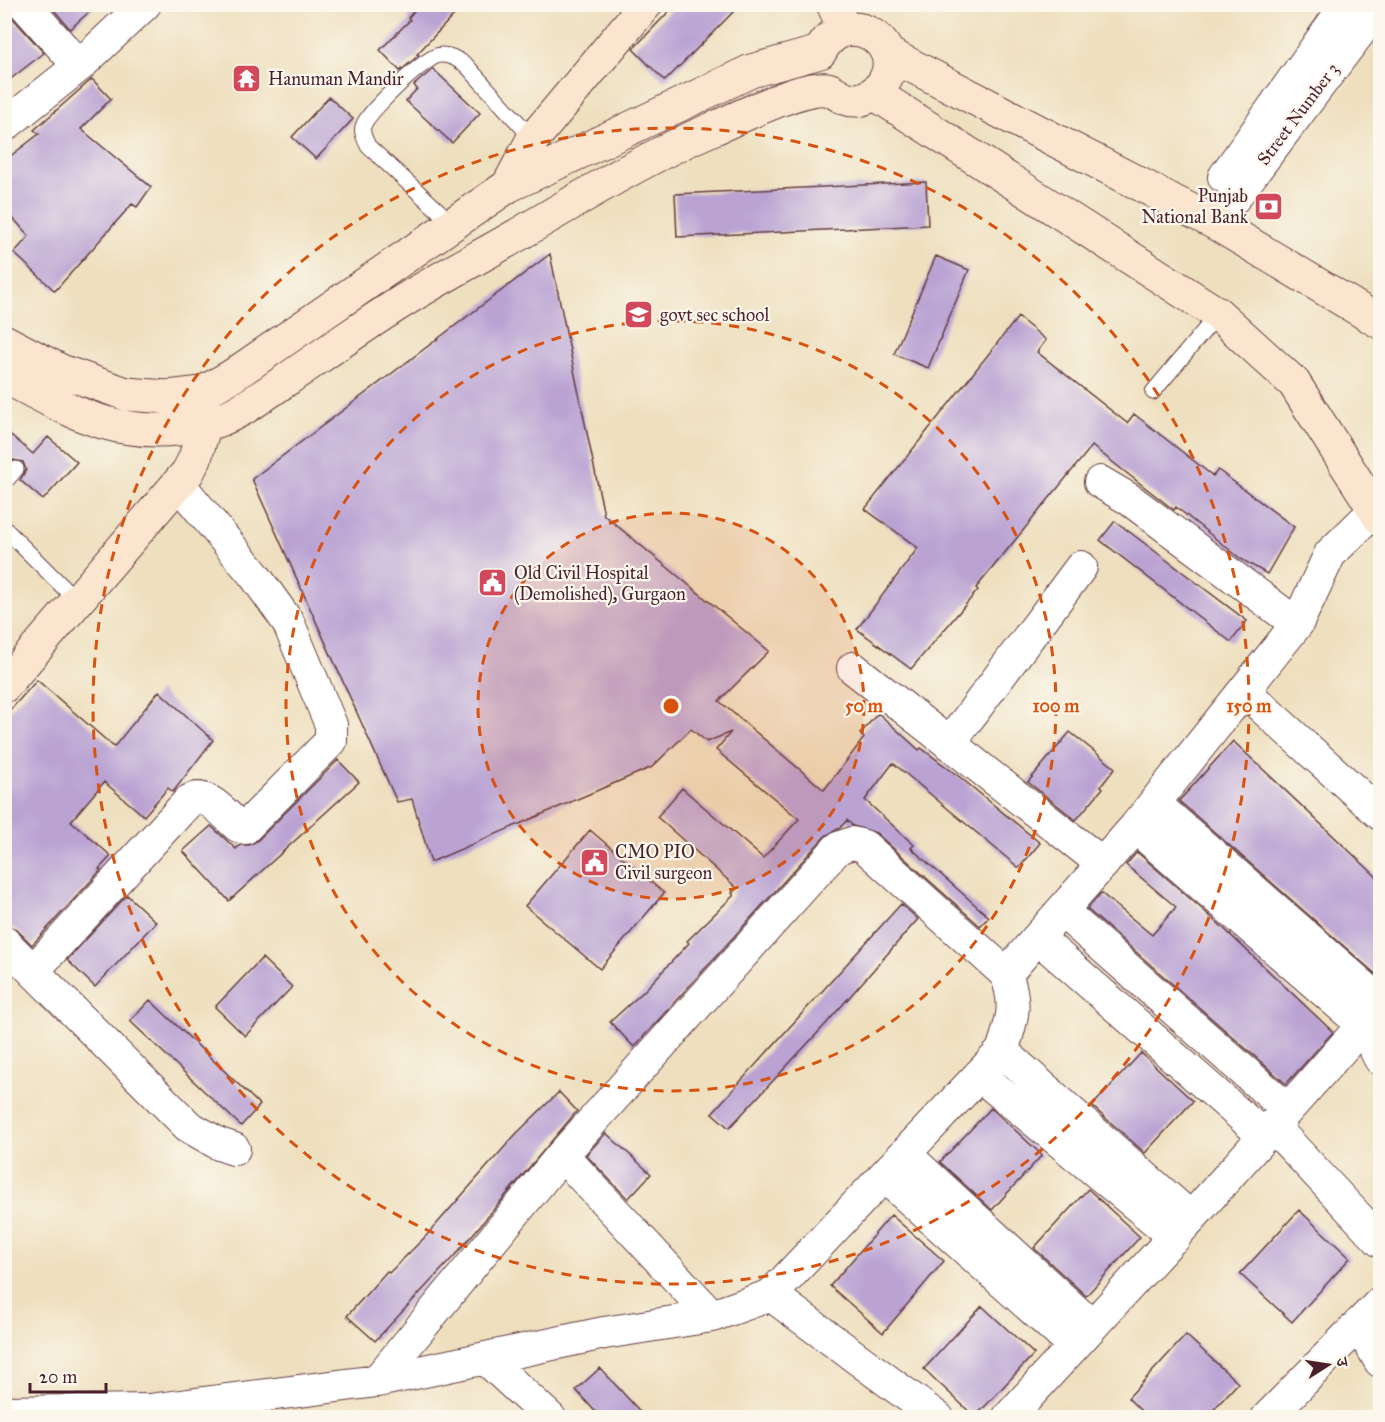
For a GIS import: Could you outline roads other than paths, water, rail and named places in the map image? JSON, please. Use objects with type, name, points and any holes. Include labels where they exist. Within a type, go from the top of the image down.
[{"type":"main road","points":[[507,186],[533,139],[646,4]]},
{"type":"main road","points":[[4,376],[70,411],[107,426],[136,430],[205,424],[251,403],[394,306],[664,150],[796,94],[828,89],[845,99],[856,100],[874,93],[887,75],[881,45],[866,4]]},
{"type":"main road","points":[[4,341],[61,371],[126,394],[168,397],[202,393],[232,376],[454,225],[507,186],[751,71],[820,52],[839,17],[881,45],[1206,218],[1380,322]]},
{"type":"main road","points":[[874,93],[1218,314],[1294,383],[1379,510]]},
{"type":"main road","points":[[4,686],[178,483],[195,458],[205,424]]},
{"type":"street","points":[[24,4],[79,66]]},
{"type":"street","points":[[4,126],[79,66],[145,4]]},
{"type":"street","points":[[1206,218],[1347,4]]},
{"type":"street","name":"Street Number 3","points":[[1206,218],[1380,5]]},
{"type":"street","points":[[1100,482],[1129,499],[1297,624]]},
{"type":"street","points":[[34,970],[189,801],[196,797],[205,797],[238,826],[245,828],[331,741],[331,725],[288,622],[255,576],[178,483]]},
{"type":"street","points":[[1006,974],[1145,815],[1297,624],[1330,554],[1379,510]]},
{"type":"street","points":[[949,744],[1081,567]]},
{"type":"street","points":[[853,668],[1103,864]]},
{"type":"street","points":[[1244,691],[1380,814]]},
{"type":"street","points":[[1145,815],[1375,1011],[1380,1059]]},
{"type":"street","points":[[4,1412],[145,1414],[280,1406],[377,1382],[604,1333],[712,1316],[771,1295],[1002,1051],[1011,1023],[1014,996],[1006,974],[864,846],[852,843],[838,848],[562,1155],[377,1382]]},
{"type":"street","points":[[1062,911],[1274,1123],[1380,1241]]},
{"type":"street","points":[[1038,938],[1274,1123]]},
{"type":"street","points":[[4,942],[188,1126],[219,1144],[234,1149]]},
{"type":"street","points":[[1008,1418],[1183,1228],[1375,1011]]},
{"type":"street","points":[[1002,1051],[1183,1228]]},
{"type":"street","points":[[979,1075],[1183,1228]]},
{"type":"street","points":[[562,1155],[712,1316]]},
{"type":"street","points":[[894,1165],[1083,1336]]},
{"type":"street","points":[[771,1295],[939,1418]]},
{"type":"street","points":[[1370,1313],[1380,1361]]},
{"type":"street","points":[[1267,1418],[1370,1313]]},
{"type":"street","points":[[485,1358],[550,1418]]},
{"type":"lane","points":[[454,225],[368,146],[363,135],[363,124],[371,115],[418,66],[440,55],[453,57],[466,65],[533,139]]},
{"type":"lane","points":[[1154,392],[1218,314]]},
{"type":"lane","points":[[4,483],[16,469]]},
{"type":"lane","points":[[4,528],[76,600]]},
{"type":"place","name":"Hanuman Mandir","points":[[247,79]]},
{"type":"place","name":"Punjab National Bank","points":[[1269,206]]},
{"type":"place","name":"govt sec school","points":[[639,315]]},
{"type":"place","name":"Old Civil Hospital (Demolished), Gurgaon","points":[[493,583]]},
{"type":"place","name":"CMO PIO Civil surgeon","points":[[594,862]]}]
